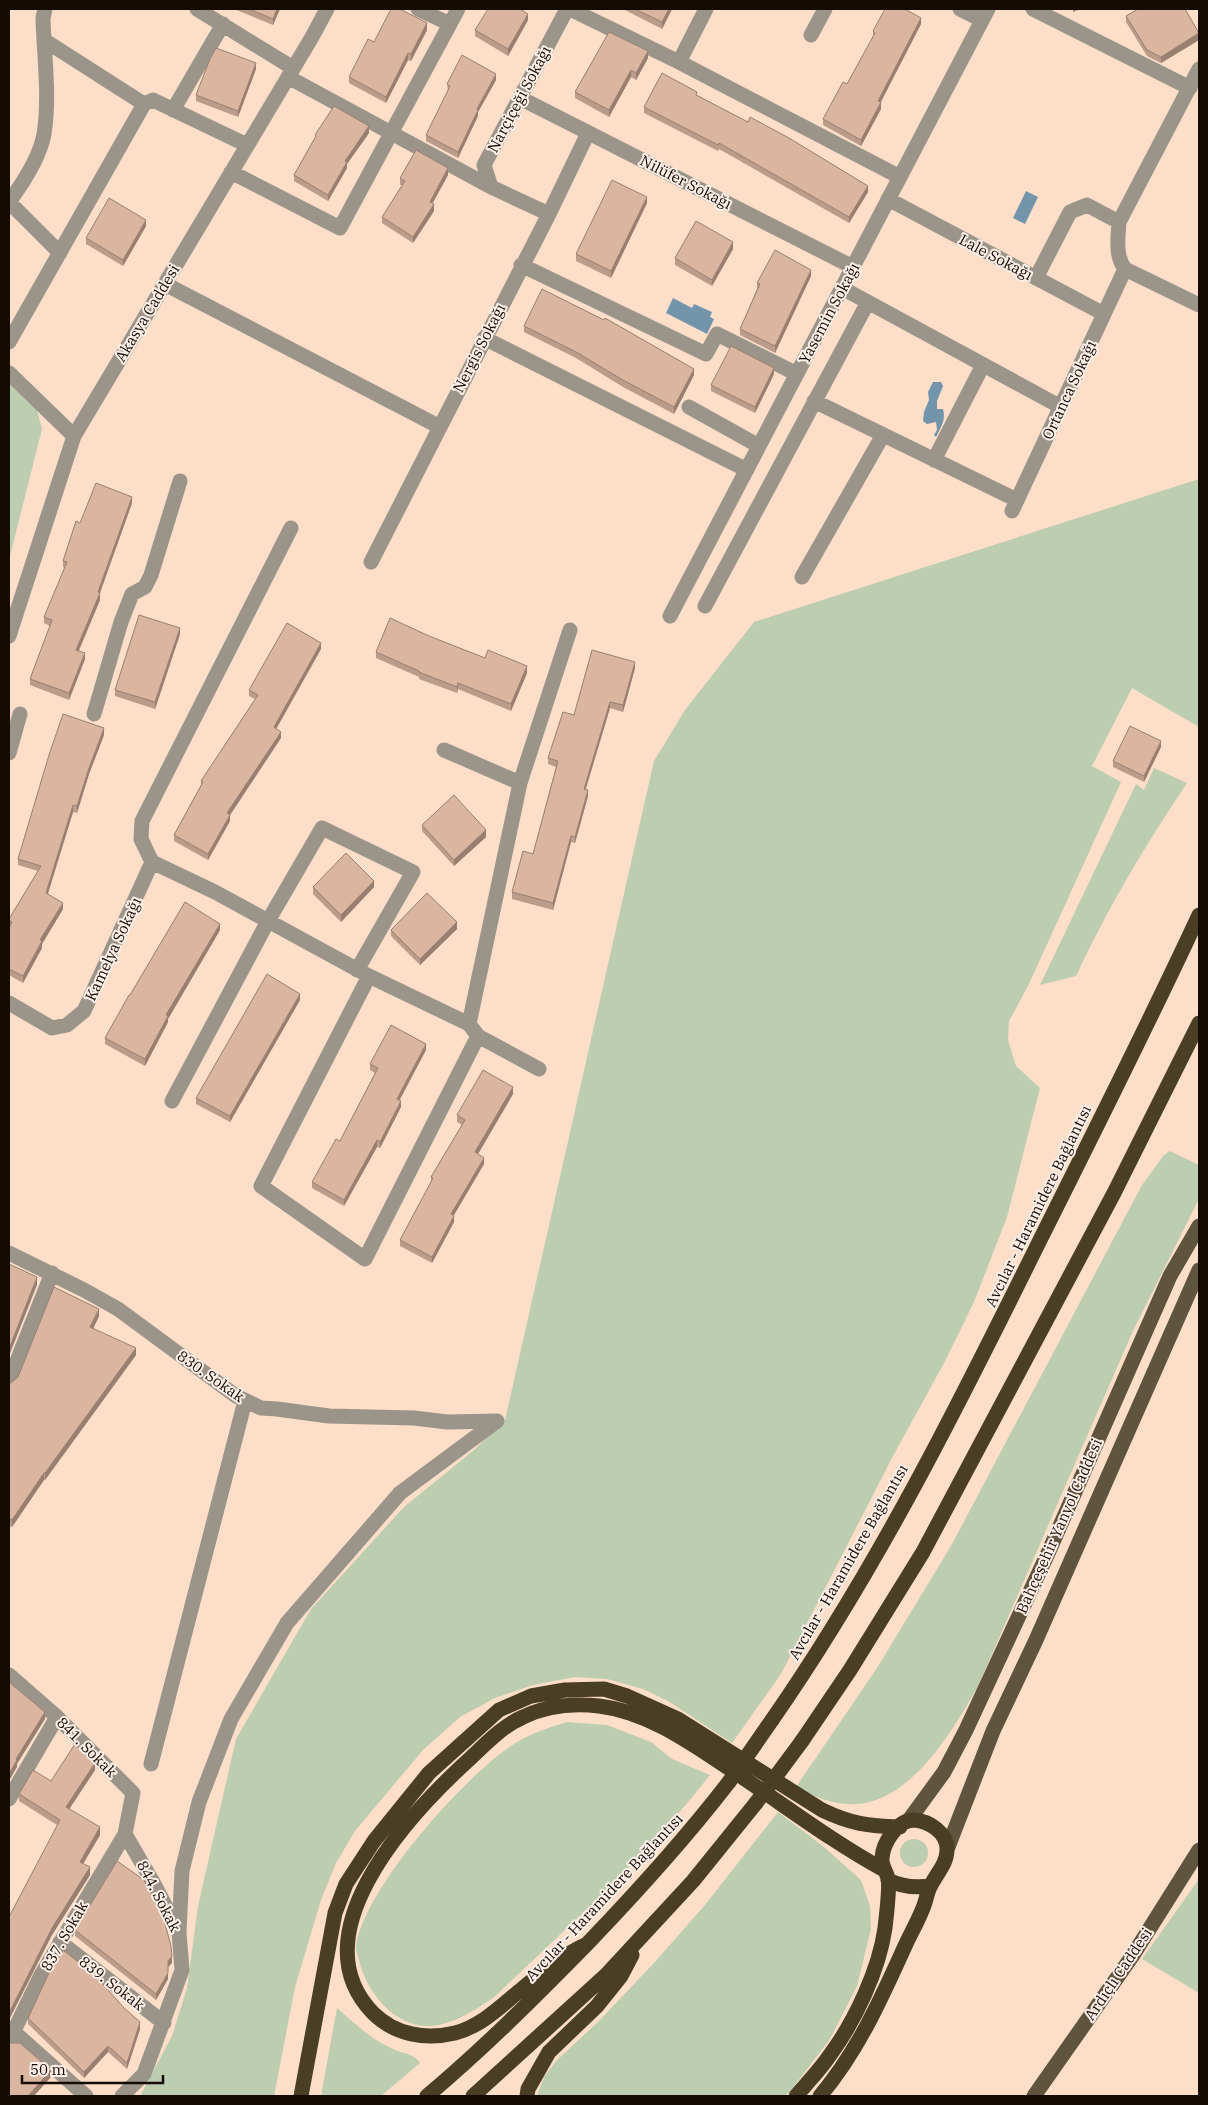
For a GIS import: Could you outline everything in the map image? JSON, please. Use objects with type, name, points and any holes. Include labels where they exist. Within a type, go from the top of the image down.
[{"type":"highway","name":"Avcılar - Haramidere Bağlantısı","points":[[427,2096],[508,2024],[587,1944],[677,1847],[730,1782],[811,1663],[858,1586],[976,1371],[1199,915]]},
{"type":"highway","points":[[473,2096],[606,1975],[641,1939],[716,1854],[802,1741],[850,1670],[923,1552],[1114,1193],[1199,1023]]},
{"type":"highway","points":[[301,2096],[335,1913],[346,1884],[374,1841],[428,1773],[499,1710],[530,1696],[566,1690],[604,1690],[627,1696],[678,1719],[822,1810],[842,1820],[860,1825],[905,1823],[920,1820],[938,1830],[948,1847],[946,1858],[930,1886],[923,1909],[869,2025],[850,2056],[820,2096]]},
{"type":"highway","points":[[587,1944],[570,1952],[549,1967],[478,2024],[457,2032],[438,2036],[416,2035],[397,2030],[378,2018],[361,2001],[351,1981],[346,1959],[348,1934],[356,1905],[386,1853],[414,1816],[445,1782],[496,1734],[523,1717],[549,1709],[576,1704],[626,1711],[649,1721],[684,1739],[886,1875],[897,1885],[908,1887],[930,1886]]},
{"type":"highway","points":[[796,2096],[835,2048],[853,2018],[871,1976],[883,1942],[886,1875],[882,1859],[887,1841],[905,1823]]},
{"type":"highway","points":[[527,2096],[528,2089],[549,2052],[597,2006],[621,1976],[641,1939]]},
{"type":"main road","name":"Bahçeşehir Yanyol Caddesi","points":[[905,1823],[944,1772],[966,1730],[1049,1551],[1170,1276],[1199,1226]]},
{"type":"main road","name":"Bahçeşehir Yanyol Caddesi","points":[[948,1847],[993,1731],[1044,1622],[1199,1270]]},
{"type":"main road","name":"Ardıçlı Caddesi","points":[[1034,2096],[1133,1955],[1199,1850]]},
{"type":"street","points":[[45,9],[43,18],[46,80],[44,135],[28,176],[9,202],[60,253]]},
{"type":"street","name":"Akasya Caddesi","points":[[9,636],[74,436],[291,72],[326,9]]},
{"type":"street","points":[[418,9],[450,24]]},
{"type":"street","points":[[231,172],[340,228],[458,9]]},
{"type":"street","points":[[569,9],[679,62],[900,177]]},
{"type":"street","name":"Narçiçeği Sokağı","points":[[491,188],[484,165],[569,9]]},
{"type":"street","points":[[679,62],[706,9]]},
{"type":"street","points":[[811,35],[825,9]]},
{"type":"street","points":[[960,9],[985,14]]},
{"type":"street","points":[[1033,9],[1190,88]]},
{"type":"street","points":[[201,10],[291,72],[390,134],[491,188],[549,214]]},
{"type":"street","name":"Yasemin Sokağı","points":[[670,616],[985,14]]},
{"type":"street","points":[[173,110],[223,24]]},
{"type":"street","points":[[44,40],[144,104]]},
{"type":"street","points":[[1199,69],[1119,222],[1118,261],[1125,269],[1199,305]]},
{"type":"street","name":"Nilüfer Sokağı","points":[[520,98],[853,267]]},
{"type":"street","points":[[9,342],[144,104],[153,100],[247,145]]},
{"type":"street","name":"Nergis Sokağı","points":[[371,562],[521,265],[549,214],[588,133]]},
{"type":"street","name":"Lale Sokağı","points":[[888,200],[1104,314]]},
{"type":"street","points":[[1036,278],[1070,212],[1087,205],[1119,222]]},
{"type":"street","points":[[521,265],[706,354],[717,334],[797,374]]},
{"type":"street","name":"Ortanca Sokağı","points":[[934,460],[1015,505],[1125,269]]},
{"type":"street","points":[[165,284],[440,427]]},
{"type":"street","points":[[842,288],[1060,407]]},
{"type":"street","name":"Yasemin Sokağı","points":[[705,606],[868,302]]},
{"type":"street","points":[[484,338],[747,470]]},
{"type":"street","points":[[814,401],[934,460],[983,365]]},
{"type":"street","points":[[9,373],[74,436]]},
{"type":"street","points":[[688,407],[759,446]]},
{"type":"street","points":[[802,577],[883,435]]},
{"type":"street","points":[[94,714],[121,622],[132,594],[145,586],[151,575],[180,481]]},
{"type":"street","points":[[291,528],[142,821],[141,839],[152,862],[215,892],[363,973],[474,1030],[539,1069]]},
{"type":"street","points":[[172,1101],[268,921],[322,828],[413,872],[261,1186],[365,1259],[474,1030],[520,783],[570,630]]},
{"type":"street","points":[[9,753],[20,714]]},
{"type":"street","points":[[444,750],[520,783]]},
{"type":"street","name":"Kamelya Sokağı","points":[[9,1002],[52,1028],[68,1025],[84,1011],[152,862]]},
{"type":"street","name":"830. Sokak","points":[[9,1253],[52,1273],[118,1309],[236,1396],[261,1408],[329,1416],[414,1418],[447,1422],[498,1421],[400,1493],[287,1623],[231,1719],[200,1802],[182,1871],[179,1932]]},
{"type":"street","points":[[9,1381],[52,1273]]},
{"type":"street","points":[[151,1764],[245,1401]]},
{"type":"street","name":"841. Sokak","points":[[9,1675],[57,1717],[132,1793],[125,1834]]},
{"type":"street","points":[[9,1799],[57,1717]]},
{"type":"street","name":"844. Sokak","points":[[122,2096],[144,2074],[182,1970],[179,1932],[125,1834]]},
{"type":"street","name":"837. Sokak","points":[[11,2037],[41,1975],[125,1834]]},
{"type":"street","name":"839. Sokak","points":[[60,1942],[164,2023]]},
{"type":"street","points":[[11,2037],[86,2096]]},
{"type":"green space","points":[[9,384],[37,410],[42,429],[9,560]]},
{"type":"green space","points":[[1199,479],[1199,727],[1132,688],[1092,766],[1121,782],[1028,986],[1009,1021],[1008,1040],[1016,1066],[1040,1088],[1007,1217],[974,1302],[944,1363],[893,1456],[781,1674],[732,1743],[668,1701],[643,1689],[607,1679],[575,1677],[533,1685],[495,1698],[460,1717],[423,1750],[355,1831],[336,1863],[321,1900],[295,1987],[274,2096],[140,2096],[172,2036],[187,1988],[198,1906],[236,1739],[311,1609],[404,1507],[474,1450],[505,1420],[654,761],[685,710],[754,622]]},
{"type":"green space","points":[[1154,768],[1187,783],[1128,877],[1076,976],[1040,985],[1136,784],[1144,790]]},
{"type":"green space","points":[[1170,1151],[1199,1165],[1199,1199],[1133,1331],[978,1686],[968,1704],[926,1764],[908,1781],[889,1794],[869,1802],[847,1804],[814,1796],[796,1787],[877,1668],[951,1546],[1142,1185],[1164,1155]]},
{"type":"green space","points":[[567,1722],[607,1725],[651,1742],[672,1759],[710,1775],[686,1805],[633,1863],[493,1998],[464,2016],[440,2025],[418,2025],[406,2021],[384,2006],[375,1995],[368,1984],[356,1951],[363,1922],[377,1895],[419,1836],[443,1808],[491,1761],[524,1738]]},
{"type":"green space","points":[[778,1812],[824,1847],[861,1880],[870,1906],[871,1929],[857,1986],[830,2039],[792,2089],[785,2096],[537,2096],[544,2077],[556,2061],[599,2021],[653,1964],[705,1905]]},
{"type":"green space","points":[[914,1839],[924,1843],[928,1853],[924,1863],[914,1867],[904,1863],[900,1853],[904,1843]]},
{"type":"green space","points":[[1199,1879],[1199,1993],[1142,1959]]},
{"type":"green space","points":[[337,2008],[378,2041],[393,2049],[411,2055],[420,2063],[381,2096],[321,2096]]},
{"type":"water","points":[[1026,191],[1038,197],[1025,224],[1013,218]]},
{"type":"water","points":[[673,298],[692,308],[694,304],[712,312],[710,317],[714,319],[707,334],[666,313]]},
{"type":"water","points":[[933,382],[941,382],[943,386],[937,401],[937,409],[943,409],[944,413],[941,427],[936,437],[934,435],[937,430],[936,422],[927,424],[923,421],[924,412],[929,400],[928,392]]},
{"type":"building","points":[[249,9],[277,9],[273,19]]},
{"type":"building","points":[[391,9],[400,9],[427,23],[411,54],[408,53],[386,97],[349,77],[368,39],[374,42]]},
{"type":"building","points":[[488,9],[520,9],[528,14],[508,49],[475,30]]},
{"type":"building","points":[[635,9],[669,9],[662,22]]},
{"type":"building","points":[[885,9],[905,9],[921,18],[878,101],[881,102],[861,140],[823,119],[843,82],[847,84],[875,33],[873,31]]},
{"type":"building","points":[[1138,9],[1185,9],[1199,33],[1161,57],[1147,50],[1126,16]]},
{"type":"building","points":[[609,32],[648,51],[636,73],[631,70],[609,110],[575,92]]},
{"type":"building","points":[[216,48],[256,63],[238,111],[196,95]]},
{"type":"building","points":[[462,55],[496,74],[477,109],[458,152],[426,135],[450,86],[447,84]]},
{"type":"building","points":[[662,73],[697,92],[696,95],[748,122],[750,117],[789,138],[868,186],[849,217],[719,143],[718,145],[644,107]]},
{"type":"building","points":[[334,106],[369,126],[345,161],[347,162],[328,195],[294,175],[315,135]]},
{"type":"building","points":[[416,150],[448,168],[430,202],[434,204],[413,237],[382,217],[405,181],[400,178]]},
{"type":"building","points":[[612,180],[647,197],[611,271],[576,254]]},
{"type":"building","points":[[109,198],[146,220],[123,260],[86,238]]},
{"type":"building","points":[[696,221],[733,242],[712,280],[675,258]]},
{"type":"building","points":[[775,250],[811,270],[775,346],[740,329],[760,284],[757,283]]},
{"type":"building","points":[[542,289],[604,320],[605,318],[694,369],[674,407],[576,352],[524,326]]},
{"type":"building","points":[[731,346],[774,368],[755,407],[711,385]]},
{"type":"building","points":[[96,483],[132,497],[98,592],[100,593],[76,650],[85,653],[69,693],[30,679],[52,620],[44,617],[67,562],[63,561],[76,521],[80,523]]},
{"type":"building","points":[[139,615],[180,628],[155,702],[115,690]]},
{"type":"building","points":[[390,618],[485,658],[488,650],[527,666],[511,704],[458,683],[457,687],[376,652]]},
{"type":"building","points":[[287,623],[321,643],[274,727],[281,732],[227,813],[230,815],[208,854],[174,835],[203,782],[201,781],[258,695],[249,690]]},
{"type":"building","points":[[592,650],[635,662],[623,705],[610,702],[584,789],[588,790],[575,837],[571,836],[553,903],[512,892],[523,851],[533,854],[558,761],[548,758],[563,712],[574,715]]},
{"type":"building","points":[[63,714],[104,728],[77,806],[73,805],[46,893],[63,903],[40,940],[42,941],[23,976],[9,969],[9,928],[12,922],[9,919],[41,866],[18,859]]},
{"type":"building","points":[[1130,726],[1161,741],[1144,776],[1113,761]]},
{"type":"building","points":[[454,795],[486,830],[454,860],[422,825]]},
{"type":"building","points":[[346,853],[374,881],[341,915],[313,887]]},
{"type":"building","points":[[427,893],[457,922],[420,959],[391,930]]},
{"type":"building","points":[[185,902],[220,924],[166,1015],[168,1016],[145,1059],[105,1038]]},
{"type":"building","points":[[267,974],[300,994],[230,1116],[196,1098]]},
{"type":"building","points":[[391,1025],[426,1044],[397,1099],[401,1101],[380,1142],[377,1140],[344,1200],[312,1182],[336,1139],[340,1141],[378,1068],[370,1064]]},
{"type":"building","points":[[483,1070],[513,1087],[475,1152],[484,1158],[451,1214],[454,1216],[432,1257],[400,1240],[433,1178],[431,1177],[465,1120],[457,1115]]},
{"type":"building","points":[[9,1264],[37,1277],[9,1349]]},
{"type":"building","points":[[54,1287],[99,1309],[90,1327],[136,1348],[44,1473],[12,1520],[9,1519],[9,1383],[18,1377]]},
{"type":"building","points":[[9,1682],[45,1712],[9,1774]]},
{"type":"building","points":[[75,1744],[95,1763],[66,1807],[100,1827],[80,1862],[90,1867],[52,1928],[9,2013],[9,1917],[60,1820],[19,1794],[33,1770],[51,1781]]},
{"type":"building","points":[[117,1861],[144,1880],[163,1916],[172,1956],[168,1961],[168,1973],[156,1994],[75,1930]]},
{"type":"building","points":[[63,1950],[94,1974],[124,2008],[140,2022],[127,2063],[108,2046],[84,2072],[28,2018],[49,1973]]},
{"type":"building","points":[[9,2043],[20,2043],[51,2070],[28,2096],[9,2096]]}]
